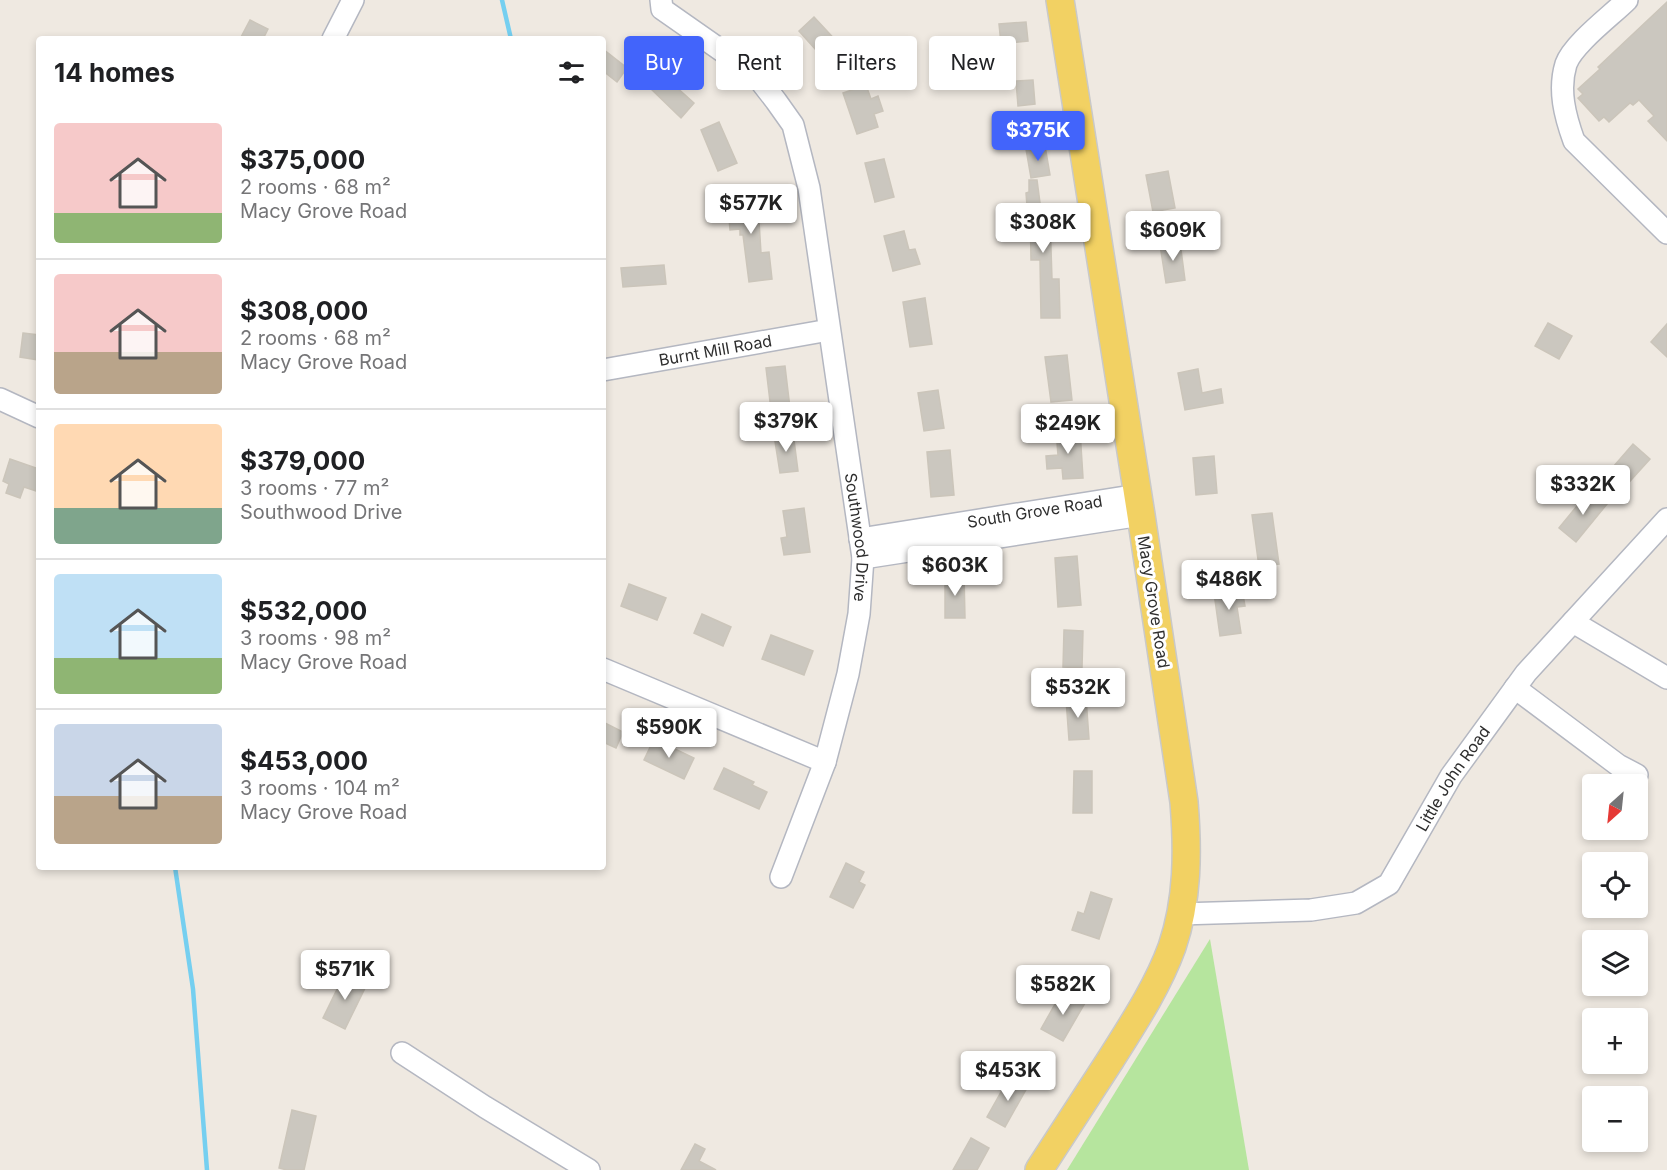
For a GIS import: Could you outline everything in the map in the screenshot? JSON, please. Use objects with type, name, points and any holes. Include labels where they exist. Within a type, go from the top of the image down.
[{"type":"main road","name":"Macy Grove Road","points":[[1039,1170],[1130,1029],[1172,947],[1186,876],[1187,840],[1184,802],[1060,0]]},
{"type":"street","points":[[335,36],[353,0]]},
{"type":"street","name":"Southwood Drive","points":[[661,0],[662,9],[755,74],[793,125],[809,188],[861,549],[859,614],[848,674],[825,762],[781,877]]},
{"type":"street","points":[[1627,0],[1579,45],[1567,62],[1562,93],[1574,141],[1667,233]]},
{"type":"street","name":"Burnt Mill Road","points":[[606,369],[829,330]]},
{"type":"street","points":[[0,399],[36,416]]},
{"type":"street","name":"South Grove Road","points":[[861,549],[1139,505]]},
{"type":"street","name":"Little John Road","points":[[1180,914],[1311,910],[1356,903],[1389,884],[1451,776],[1526,673],[1667,519]]},
{"type":"street","points":[[1573,622],[1667,678]]},
{"type":"street","points":[[606,670],[825,762]]},
{"type":"street","points":[[1515,688],[1618,765],[1635,774]]},
{"type":"street","points":[[402,1053],[589,1170]]},
{"type":"green space","points":[[1210,939],[1249,1170],[1067,1170]]},
{"type":"building","points":[[1667,2],[1667,141],[1648,121],[1654,116],[1639,100],[1633,105],[1630,103],[1609,122],[1604,117],[1599,121],[1578,98],[1583,94],[1578,89]]},
{"type":"building","points":[[814,17],[832,36],[815,36],[815,49],[799,31]]},
{"type":"building","points":[[250,20],[268,29],[264,36],[242,36]]},
{"type":"building","points":[[1026,22],[1028,41],[1016,42],[1016,36],[1000,36],[999,24]]},
{"type":"building","points":[[606,51],[624,66],[624,72],[617,82],[606,73]]},
{"type":"building","points":[[1033,80],[1035,104],[1018,106],[1016,81]]},
{"type":"building","points":[[652,90],[680,90],[694,103],[681,118]]},
{"type":"building","points":[[852,90],[868,90],[871,99],[878,96],[883,111],[874,114],[878,127],[857,134],[843,93]]},
{"type":"building","points":[[719,122],[737,163],[718,171],[701,130]]},
{"type":"building","points":[[1045,146],[1050,175],[1031,178],[1026,149]]},
{"type":"building","points":[[884,159],[894,197],[875,202],[865,163]]},
{"type":"building","points":[[1168,171],[1175,208],[1153,212],[1146,175]]},
{"type":"building","points":[[1029,180],[1037,180],[1042,218],[1050,218],[1052,279],[1059,279],[1060,318],[1041,318],[1040,260],[1031,260],[1030,205],[1027,206],[1026,193],[1029,192]]},
{"type":"building","points":[[757,189],[761,253],[769,252],[772,279],[749,282],[743,235],[740,235],[740,229],[730,230],[729,218],[736,218],[734,191]]},
{"type":"building","points":[[904,231],[909,250],[915,249],[920,264],[893,271],[884,236]]},
{"type":"building","points":[[1180,242],[1185,280],[1166,283],[1160,245]]},
{"type":"building","points":[[664,265],[666,284],[623,287],[621,268]]},
{"type":"building","points":[[925,298],[932,344],[910,347],[903,302]]},
{"type":"building","points":[[1548,323],[1572,336],[1559,359],[1535,346]]},
{"type":"building","points":[[1667,324],[1667,357],[1651,342]]},
{"type":"building","points":[[23,333],[36,335],[36,360],[20,357]]},
{"type":"building","points":[[1067,355],[1072,400],[1051,402],[1045,357]]},
{"type":"building","points":[[785,366],[790,408],[771,410],[766,368]]},
{"type":"building","points":[[1198,369],[1202,393],[1221,389],[1223,403],[1185,410],[1178,373]]},
{"type":"building","points":[[938,390],[944,428],[924,431],[918,393]]},
{"type":"building","points":[[1080,430],[1083,478],[1063,479],[1062,468],[1047,469],[1046,456],[1058,455],[1056,431]]},
{"type":"building","points":[[793,432],[798,471],[780,473],[774,435]]},
{"type":"building","points":[[1633,444],[1650,459],[1623,489],[1607,474]]},
{"type":"building","points":[[950,450],[954,495],[931,497],[927,452]]},
{"type":"building","points":[[1214,456],[1217,493],[1196,495],[1193,458]]},
{"type":"building","points":[[10,459],[36,468],[36,491],[24,487],[20,498],[6,493],[9,484],[3,481]]},
{"type":"building","points":[[1590,490],[1607,504],[1576,542],[1559,528]]},
{"type":"building","points":[[804,508],[810,552],[784,555],[781,538],[787,537],[783,511]]},
{"type":"building","points":[[1272,513],[1279,564],[1259,567],[1252,515]]},
{"type":"building","points":[[1077,556],[1081,605],[1058,607],[1055,558]]},
{"type":"building","points":[[964,575],[965,618],[945,618],[945,576]]},
{"type":"building","points":[[629,584],[666,598],[657,620],[621,606]]},
{"type":"building","points":[[1242,589],[1245,606],[1237,607],[1241,633],[1220,636],[1214,593]]},
{"type":"building","points":[[702,614],[731,627],[723,646],[694,633]]},
{"type":"building","points":[[1064,630],[1083,631],[1082,668],[1063,667]]},
{"type":"building","points":[[771,635],[813,651],[804,675],[762,659]]},
{"type":"building","points":[[1086,697],[1089,739],[1069,740],[1066,699]]},
{"type":"building","points":[[606,724],[623,732],[616,748],[606,743]]},
{"type":"building","points":[[654,739],[694,758],[684,779],[644,760]]},
{"type":"building","points":[[724,768],[754,782],[752,785],[767,792],[759,809],[714,789]]},
{"type":"building","points":[[1074,771],[1092,771],[1092,813],[1073,813]]},
{"type":"building","points":[[846,863],[864,872],[859,882],[865,885],[853,908],[830,897]]},
{"type":"building","points":[[1091,892],[1112,899],[1099,939],[1072,930],[1078,912],[1084,914]]},
{"type":"building","points":[[345,973],[367,984],[345,1029],[323,1018]]},
{"type":"building","points":[[1063,990],[1085,1003],[1063,1041],[1041,1029]]},
{"type":"building","points":[[1010,1076],[1028,1086],[1005,1127],[987,1117]]},
{"type":"building","points":[[292,1110],[316,1116],[304,1170],[279,1168]]},
{"type":"building","points":[[971,1138],[989,1148],[977,1170],[953,1170]]},
{"type":"building","points":[[695,1144],[705,1149],[699,1161],[716,1170],[681,1170]]},
{"type":"waterway","points":[[502,0],[510,36]]},
{"type":"waterway","points":[[175,870],[193,989],[207,1170]]}]
